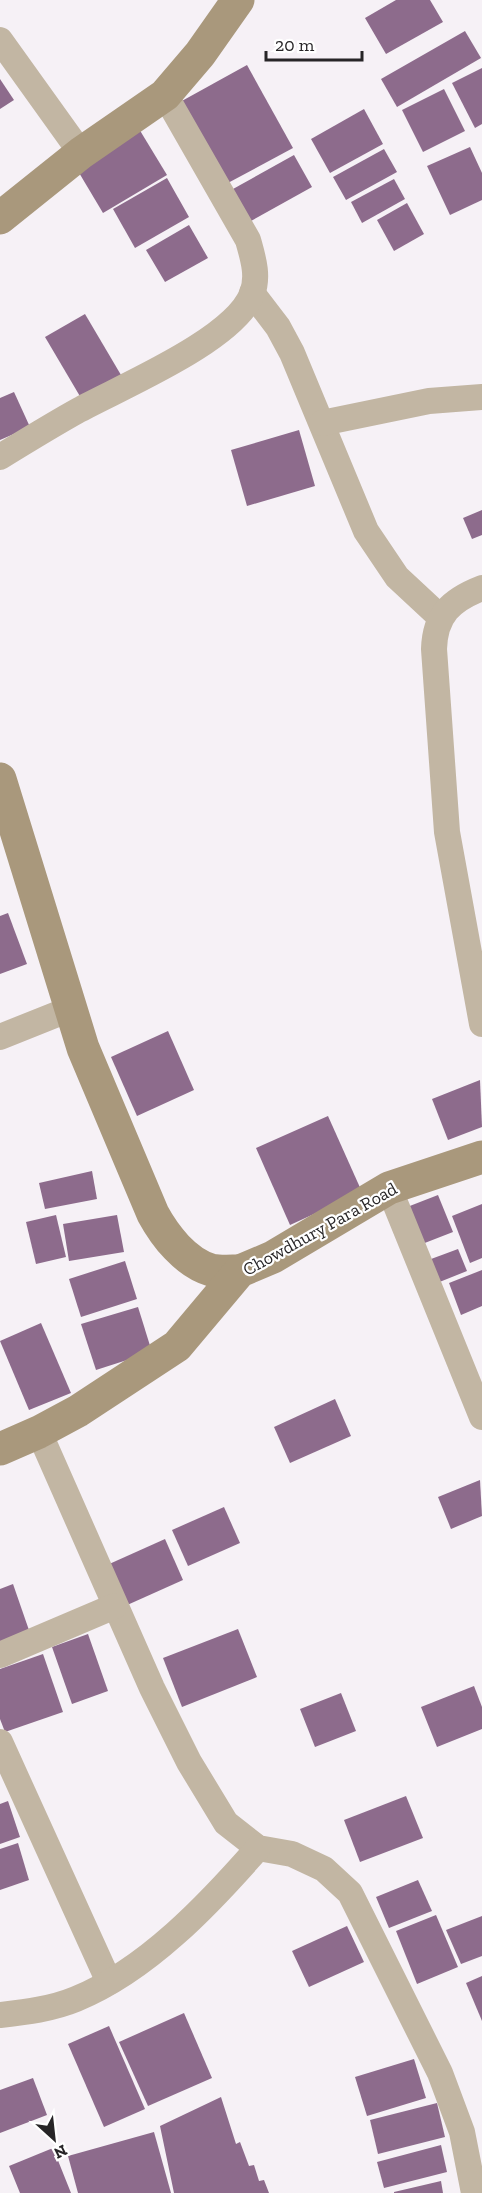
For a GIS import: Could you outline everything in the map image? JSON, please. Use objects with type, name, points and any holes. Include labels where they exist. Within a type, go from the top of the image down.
[{"type":"street","points":[[0,218],[81,153],[165,95],[200,54],[238,0]]},
{"type":"street","points":[[0,40],[81,153]]},
{"type":"street","points":[[0,457],[209,340],[239,316],[252,293],[255,266],[248,240],[165,95]]},
{"type":"street","points":[[252,293],[278,327],[292,353],[366,531],[397,577],[440,617]]},
{"type":"street","points":[[322,423],[429,401],[482,397]]},
{"type":"street","points":[[482,588],[453,604],[440,617],[434,631],[447,832],[482,1024]]},
{"type":"street","points":[[0,779],[83,1048],[135,1174],[167,1239],[211,1270],[240,1271]]},
{"type":"street","points":[[0,1037],[70,1009]]},
{"type":"street","name":"Chowdhury Para Road","points":[[0,1449],[39,1432],[121,1385],[177,1346],[240,1271],[273,1257],[389,1188],[482,1157]]},
{"type":"street","points":[[389,1188],[482,1417]]},
{"type":"street","points":[[39,1432],[152,1688],[208,1795],[226,1823],[258,1848],[292,1854],[324,1869],[350,1893],[440,2073],[462,2132],[474,2193]]},
{"type":"street","points":[[0,1655],[115,1606]]},
{"type":"street","points":[[0,1742],[109,1982]]},
{"type":"street","points":[[0,2015],[37,2010],[76,1999],[109,1982],[181,1929],[215,1897],[258,1848]]},
{"type":"building","points":[[396,0],[430,0],[443,22],[386,54],[365,18]]},
{"type":"building","points":[[465,31],[481,58],[397,107],[381,79]]},
{"type":"building","points":[[247,65],[293,148],[226,184],[180,102]]},
{"type":"building","points":[[482,68],[482,124],[475,128],[452,83]]},
{"type":"building","points":[[0,79],[14,100],[0,109]]},
{"type":"building","points":[[444,89],[465,131],[423,152],[402,110]]},
{"type":"building","points":[[364,109],[383,144],[330,173],[311,139]]},
{"type":"building","points":[[136,124],[167,175],[103,213],[72,161]]},
{"type":"building","points":[[470,147],[482,173],[482,200],[450,215],[427,166]]},
{"type":"building","points":[[384,149],[397,172],[346,200],[333,177]]},
{"type":"building","points":[[294,155],[312,187],[251,221],[233,189]]},
{"type":"building","points":[[167,178],[189,217],[135,248],[113,209]]},
{"type":"building","points":[[394,179],[405,199],[362,223],[351,202]]},
{"type":"building","points":[[407,203],[424,234],[394,251],[377,220]]},
{"type":"building","points":[[189,225],[208,258],[165,282],[146,250]]},
{"type":"building","points":[[85,314],[121,375],[81,398],[45,337]]},
{"type":"building","points":[[14,392],[30,427],[0,440],[0,398]]},
{"type":"building","points":[[299,430],[315,486],[247,506],[231,450]]},
{"type":"building","points":[[482,510],[482,535],[472,539],[463,518]]},
{"type":"building","points":[[8,913],[27,964],[0,974],[0,916]]},
{"type":"building","points":[[168,1031],[194,1090],[137,1116],[111,1057]]},
{"type":"building","points":[[480,1080],[482,1127],[448,1140],[432,1099]]},
{"type":"building","points":[[328,1116],[362,1192],[290,1225],[256,1148]]},
{"type":"building","points":[[92,1171],[97,1199],[45,1209],[39,1183]]},
{"type":"building","points":[[438,1195],[453,1232],[417,1246],[402,1209]]},
{"type":"building","points":[[482,1204],[482,1258],[470,1263],[452,1216]]},
{"type":"building","points":[[56,1215],[66,1257],[36,1264],[26,1222]]},
{"type":"building","points":[[117,1215],[124,1252],[69,1261],[63,1224]]},
{"type":"building","points":[[458,1249],[467,1271],[432,1285],[423,1262]]},
{"type":"building","points":[[125,1261],[137,1299],[81,1317],[69,1279]]},
{"type":"building","points":[[482,1270],[482,1306],[461,1315],[449,1283]]},
{"type":"building","points":[[138,1307],[152,1352],[96,1370],[81,1324]]},
{"type":"building","points":[[41,1323],[71,1393],[29,1410],[0,1341]]},
{"type":"building","points":[[335,1399],[351,1436],[290,1463],[274,1427]]},
{"type":"building","points":[[480,1480],[482,1516],[451,1529],[438,1497]]},
{"type":"building","points":[[224,1507],[240,1543],[188,1566],[172,1530]]},
{"type":"building","points":[[165,1539],[183,1580],[125,1606],[107,1565]]},
{"type":"building","points":[[13,1584],[31,1636],[0,1647],[0,1589]]},
{"type":"building","points":[[238,1629],[257,1677],[182,1707],[163,1658]]},
{"type":"building","points":[[88,1634],[108,1691],[72,1704],[52,1647]]},
{"type":"building","points":[[43,1654],[63,1712],[5,1732],[0,1719],[0,1669]]},
{"type":"building","points":[[474,1686],[482,1707],[482,1729],[437,1747],[421,1707]]},
{"type":"building","points":[[341,1693],[356,1731],[315,1747],[300,1709]]},
{"type":"building","points":[[406,1796],[423,1838],[360,1862],[344,1820]]},
{"type":"building","points":[[8,1801],[20,1837],[0,1844],[0,1804]]},
{"type":"building","points":[[18,1843],[29,1880],[0,1890],[0,1849]]},
{"type":"building","points":[[418,1880],[432,1911],[389,1928],[376,1897]]},
{"type":"building","points":[[436,1915],[458,1967],[417,1984],[396,1931]]},
{"type":"building","points":[[482,1916],[482,1956],[461,1964],[446,1930]]},
{"type":"building","points":[[347,1926],[364,1962],[309,1987],[292,1951]]},
{"type":"building","points":[[482,1976],[482,2021],[466,1983]]},
{"type":"building","points":[[184,2013],[212,2078],[148,2106],[119,2042]]},
{"type":"building","points":[[109,2026],[145,2109],[104,2127],[68,2044]]},
{"type":"building","points":[[414,2059],[426,2098],[367,2116],[355,2077]]},
{"type":"building","points":[[33,2078],[47,2115],[0,2133],[0,2090]]},
{"type":"building","points":[[221,2097],[236,2144],[240,2142],[249,2166],[254,2165],[259,2181],[264,2180],[269,2193],[174,2193],[160,2126]]},
{"type":"building","points":[[437,2103],[445,2137],[378,2154],[370,2120]]},
{"type":"building","points":[[154,2132],[171,2193],[78,2193],[68,2156]]},
{"type":"building","points":[[441,2145],[447,2172],[384,2188],[377,2162]]},
{"type":"building","points":[[53,2148],[71,2193],[20,2193],[9,2166]]},
{"type":"building","points":[[441,2181],[443,2193],[394,2193],[394,2192]]}]
